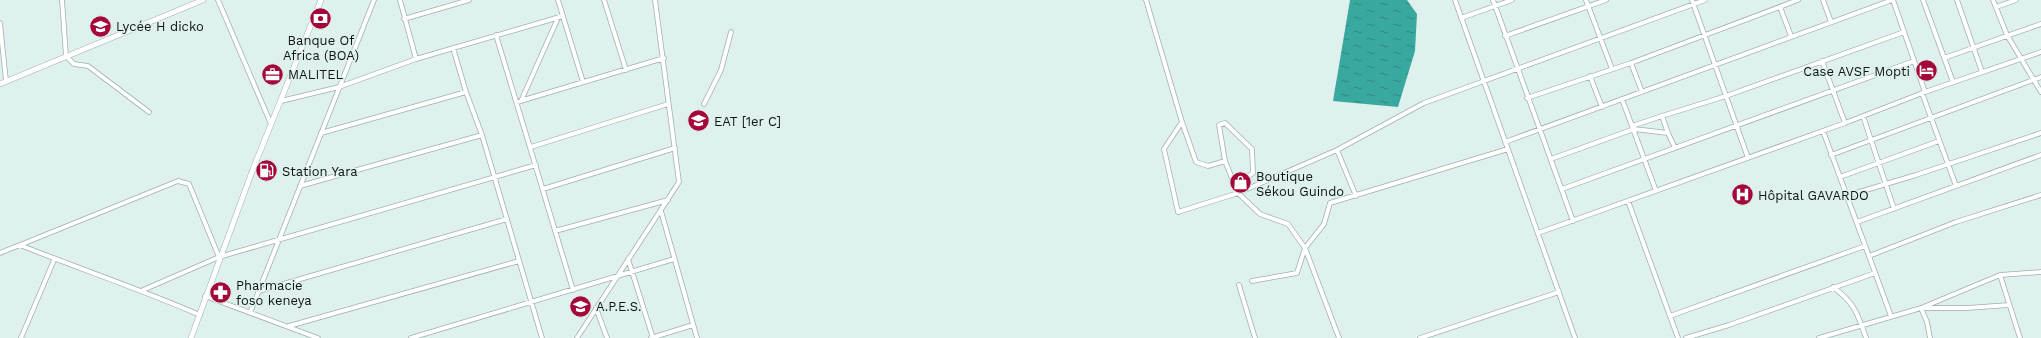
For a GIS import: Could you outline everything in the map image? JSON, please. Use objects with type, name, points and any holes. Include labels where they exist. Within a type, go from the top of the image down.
[{"type":"main road","points":[[0,84],[203,0]]},
{"type":"main road","points":[[191,338],[219,257],[321,0]]},
{"type":"street","points":[[62,0],[66,56],[74,64],[88,66],[149,112]]},
{"type":"street","points":[[218,0],[271,124]]},
{"type":"street","points":[[250,313],[374,0]]},
{"type":"street","points":[[400,0],[416,59]]},
{"type":"street","points":[[404,19],[469,0]]},
{"type":"street","points":[[558,0],[583,82]]},
{"type":"street","points":[[604,0],[626,70]]},
{"type":"street","points":[[573,338],[578,337],[679,182],[668,104],[664,58],[655,0]]},
{"type":"street","points":[[1146,0],[1182,122],[1196,162],[1208,166],[1225,161]]},
{"type":"street","points":[[1455,0],[1575,338]]},
{"type":"street","points":[[1493,0],[1516,68],[1573,221]]},
{"type":"street","points":[[1461,18],[1512,0]]},
{"type":"street","points":[[1586,0],[1612,69]]},
{"type":"street","points":[[1505,36],[1606,0]]},
{"type":"street","points":[[1182,122],[1164,149],[1178,212],[1238,193],[1337,150],[1424,103],[1600,38],[1692,2],[1705,0]]},
{"type":"street","points":[[1527,98],[1704,36],[1798,0]]},
{"type":"street","points":[[1823,0],[1831,22]]},
{"type":"street","points":[[1505,142],[1715,66],[1790,36],[1892,0],[1914,61],[1931,118],[1956,186]]},
{"type":"street","points":[[1923,0],[1953,82]]},
{"type":"street","points":[[1957,0],[1982,72]]},
{"type":"street","points":[[1993,0],[2007,35],[2022,57],[2040,91],[2041,97]]},
{"type":"street","points":[[1996,7],[2016,0]]},
{"type":"street","points":[[1692,2],[1748,158]]},
{"type":"street","points":[[1780,7],[1790,36]]},
{"type":"street","points":[[281,101],[339,87],[416,59],[563,16]]},
{"type":"street","points":[[519,102],[558,18]]},
{"type":"street","points":[[0,23],[6,81]]},
{"type":"street","points":[[1944,58],[2041,24]]},
{"type":"street","points":[[704,104],[722,70],[731,32]]},
{"type":"street","points":[[1551,159],[1662,116],[1726,96],[1904,32]]},
{"type":"street","points":[[496,35],[519,102],[573,290]]},
{"type":"street","points":[[453,48],[466,92],[482,134],[542,338]]},
{"type":"street","points":[[1538,233],[1845,123],[2022,57],[2041,52]]},
{"type":"street","points":[[519,102],[664,58]]},
{"type":"street","points":[[1822,61],[1845,123]]},
{"type":"street","points":[[1562,189],[1914,61]]},
{"type":"street","points":[[1631,62],[1642,92]]},
{"type":"street","points":[[1590,76],[1602,107]]},
{"type":"street","points":[[1831,155],[2041,77]]},
{"type":"street","points":[[321,133],[466,92]]},
{"type":"street","points":[[1622,99],[1656,191]]},
{"type":"street","points":[[531,147],[668,104]]},
{"type":"street","points":[[1662,116],[1675,148]]},
{"type":"street","points":[[1863,116],[1894,209]]},
{"type":"street","points":[[1235,185],[1252,174],[1252,149],[1225,123],[1219,125],[1225,161],[1238,193],[1260,214],[1288,224],[1305,248],[1339,338]]},
{"type":"street","points":[[1633,127],[1668,133]]},
{"type":"street","points":[[1822,131],[1891,316]]},
{"type":"street","points":[[1846,196],[1948,164],[2041,132]]},
{"type":"street","points":[[300,186],[482,134]]},
{"type":"street","points":[[1840,177],[1940,141]]},
{"type":"street","points":[[543,189],[675,148]]},
{"type":"street","points":[[1252,281],[1297,273],[1305,248],[1324,224],[1330,203],[1508,149]]},
{"type":"street","points":[[1337,150],[1356,196]]},
{"type":"street","points":[[1857,222],[2041,155]]},
{"type":"street","points":[[143,290],[219,257],[536,164]]},
{"type":"street","points":[[0,253],[178,181],[189,184],[219,257]]},
{"type":"street","points":[[1869,256],[1956,222],[2041,195]]},
{"type":"street","points":[[555,231],[668,200]]},
{"type":"street","points":[[1628,201],[1678,338]]},
{"type":"street","points":[[661,211],[697,338]]},
{"type":"street","points":[[259,291],[507,219]]},
{"type":"street","points":[[20,245],[54,260],[143,290],[200,315]]},
{"type":"street","points":[[1670,316],[1865,246]]},
{"type":"street","points":[[628,259],[652,338],[694,325]]},
{"type":"street","points":[[412,338],[674,259]]},
{"type":"street","points":[[21,338],[54,260]]},
{"type":"street","points":[[289,326],[519,261]]},
{"type":"street","points":[[1819,338],[1862,324],[1921,308],[2000,275],[2041,272]]},
{"type":"street","points":[[1686,338],[1729,325],[1875,273]]},
{"type":"street","points":[[2000,275],[2020,338]]},
{"type":"street","points":[[1239,285],[1256,338]]},
{"type":"street","points":[[1833,287],[1848,297],[1862,324],[1866,338]]},
{"type":"street","points":[[1420,338],[1558,292]]},
{"type":"street","points":[[205,296],[318,338]]},
{"type":"street","points":[[1921,308],[1966,308],[2010,305]]},
{"type":"street","points":[[596,308],[607,338]]},
{"type":"street","points":[[1921,308],[1927,322],[1930,338]]},
{"type":"water","points":[[1350,0],[1407,0],[1417,14],[1415,51],[1398,107],[1333,101]]},
{"type":"place","name":"Banque Of Africa (BOA)","points":[[321,18]]},
{"type":"place","name":"Lycée H dicko","points":[[101,26]]},
{"type":"place","name":"Case AVSF Mopti","points":[[1926,71]]},
{"type":"place","name":"MALITEL","points":[[272,74]]},
{"type":"place","name":"EAT [1er C]","points":[[698,121]]},
{"type":"place","name":"Station Yara","points":[[267,171]]},
{"type":"place","name":"Boutique Sékou Guindo","points":[[1241,183]]},
{"type":"place","name":"Hôpital GAVARDO","points":[[1742,195]]},
{"type":"place","name":"Pharmacie foso keneya","points":[[220,292]]},
{"type":"place","name":"A.P.E.S.","points":[[580,306]]}]
